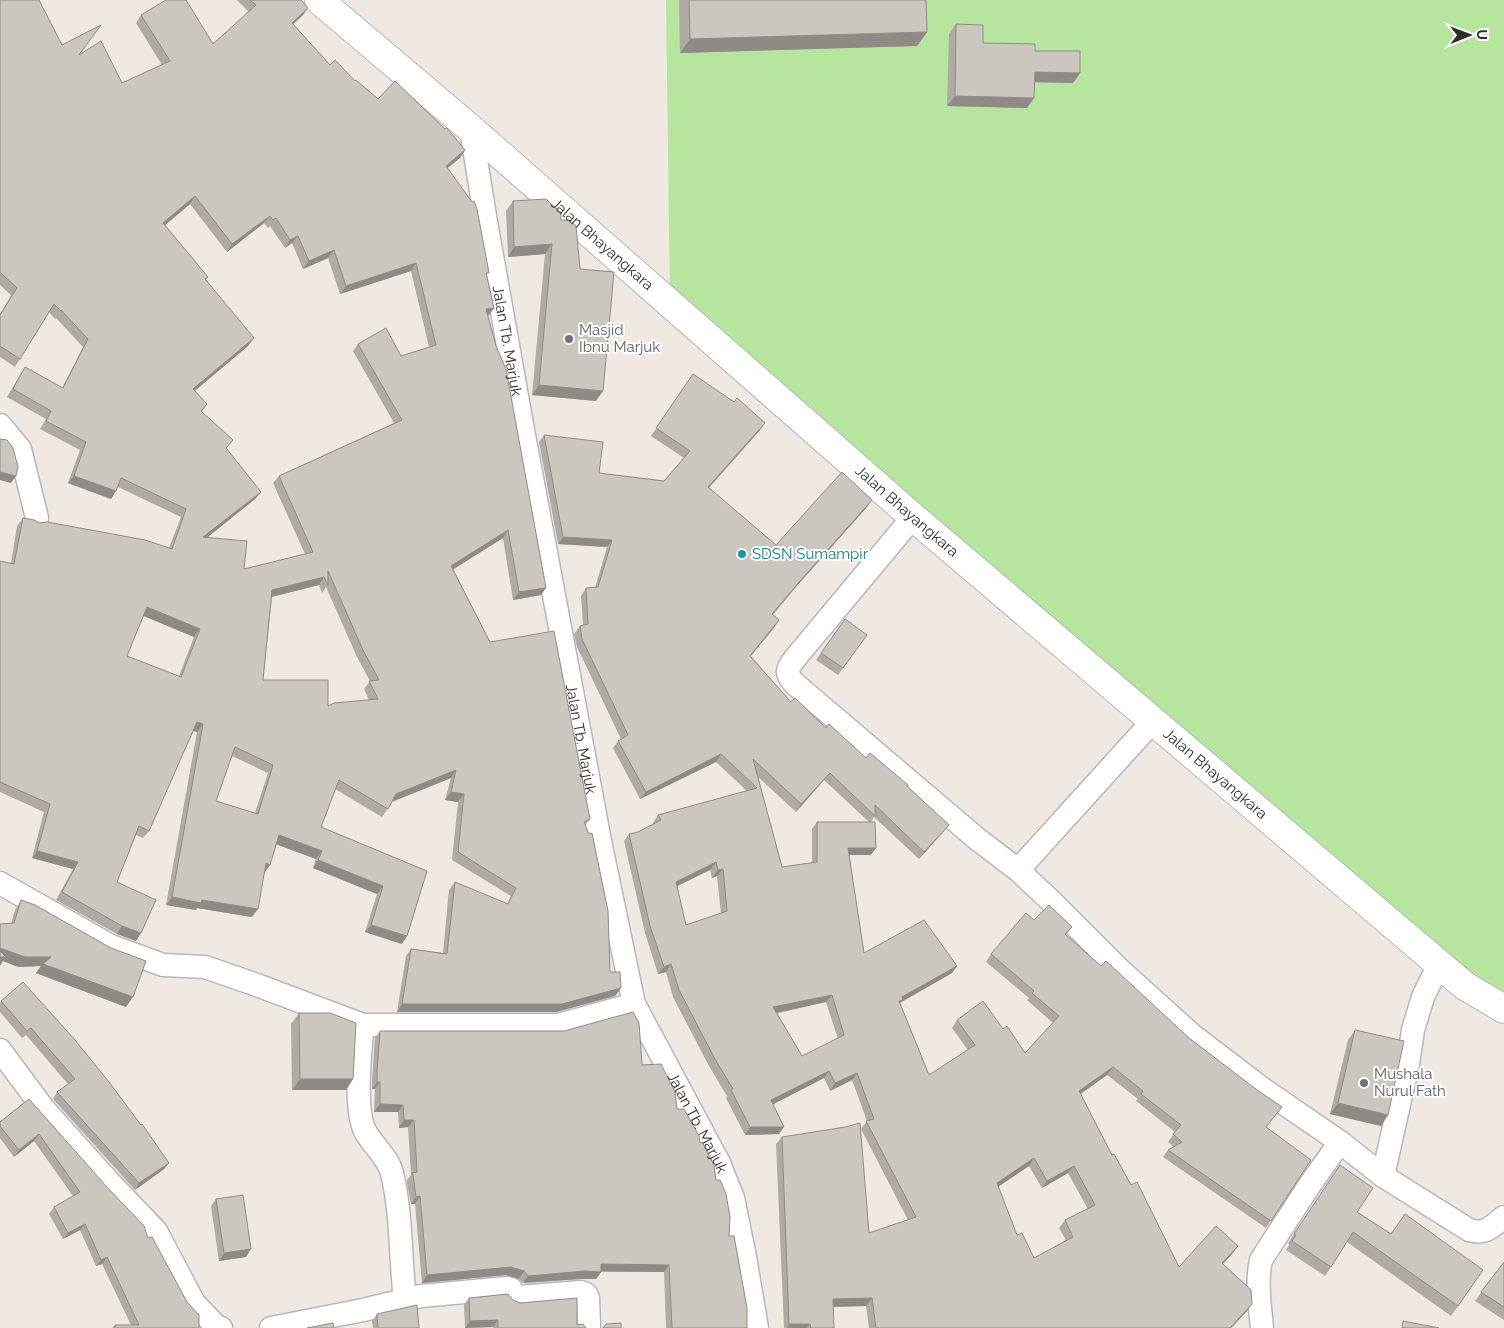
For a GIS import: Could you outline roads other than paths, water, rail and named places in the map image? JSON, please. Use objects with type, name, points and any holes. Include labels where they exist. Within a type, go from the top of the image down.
[{"type":"street","name":"Jalan Bhayangkara","points":[[319,0],[471,129],[913,516],[1153,721],[1465,986],[1504,1009]]},
{"type":"street","name":"Jalan Tb. Marjuk","points":[[471,129],[529,459],[602,849],[634,1004],[720,1163],[730,1189],[745,1257],[757,1328]]},
{"type":"street","points":[[0,425],[20,449],[38,518]]},
{"type":"street","points":[[913,516],[789,667],[787,672],[789,677],[895,770],[976,838],[1018,870],[1120,970],[1192,1035],[1260,1087],[1340,1142],[1382,1176],[1468,1230],[1478,1233],[1488,1230],[1504,1217]]},
{"type":"street","points":[[1018,870],[1153,721]]},
{"type":"street","points":[[0,883],[111,946],[163,964],[205,967],[363,1025],[558,1025],[634,1004]]},
{"type":"street","points":[[1382,1176],[1408,1064],[1413,1030],[1423,996],[1439,964]]},
{"type":"street","points":[[363,1025],[359,1076],[360,1111],[365,1131],[391,1170],[400,1228],[405,1300]]},
{"type":"street","points":[[0,1050],[42,1108],[156,1231],[194,1303],[221,1328]]},
{"type":"street","points":[[1262,1328],[1258,1281],[1261,1260],[1340,1142]]},
{"type":"street","points":[[271,1328],[340,1322],[421,1296],[507,1288],[511,1289],[515,1297],[582,1292],[588,1298],[589,1326]]},
{"type":"place","name":"Masjid Ibnu Marjuk","points":[[569,339]]},
{"type":"place","name":"SDSN Sumampir","points":[[742,554]]},
{"type":"place","name":"Mushala Nurul Fath","points":[[1364,1083]]}]
